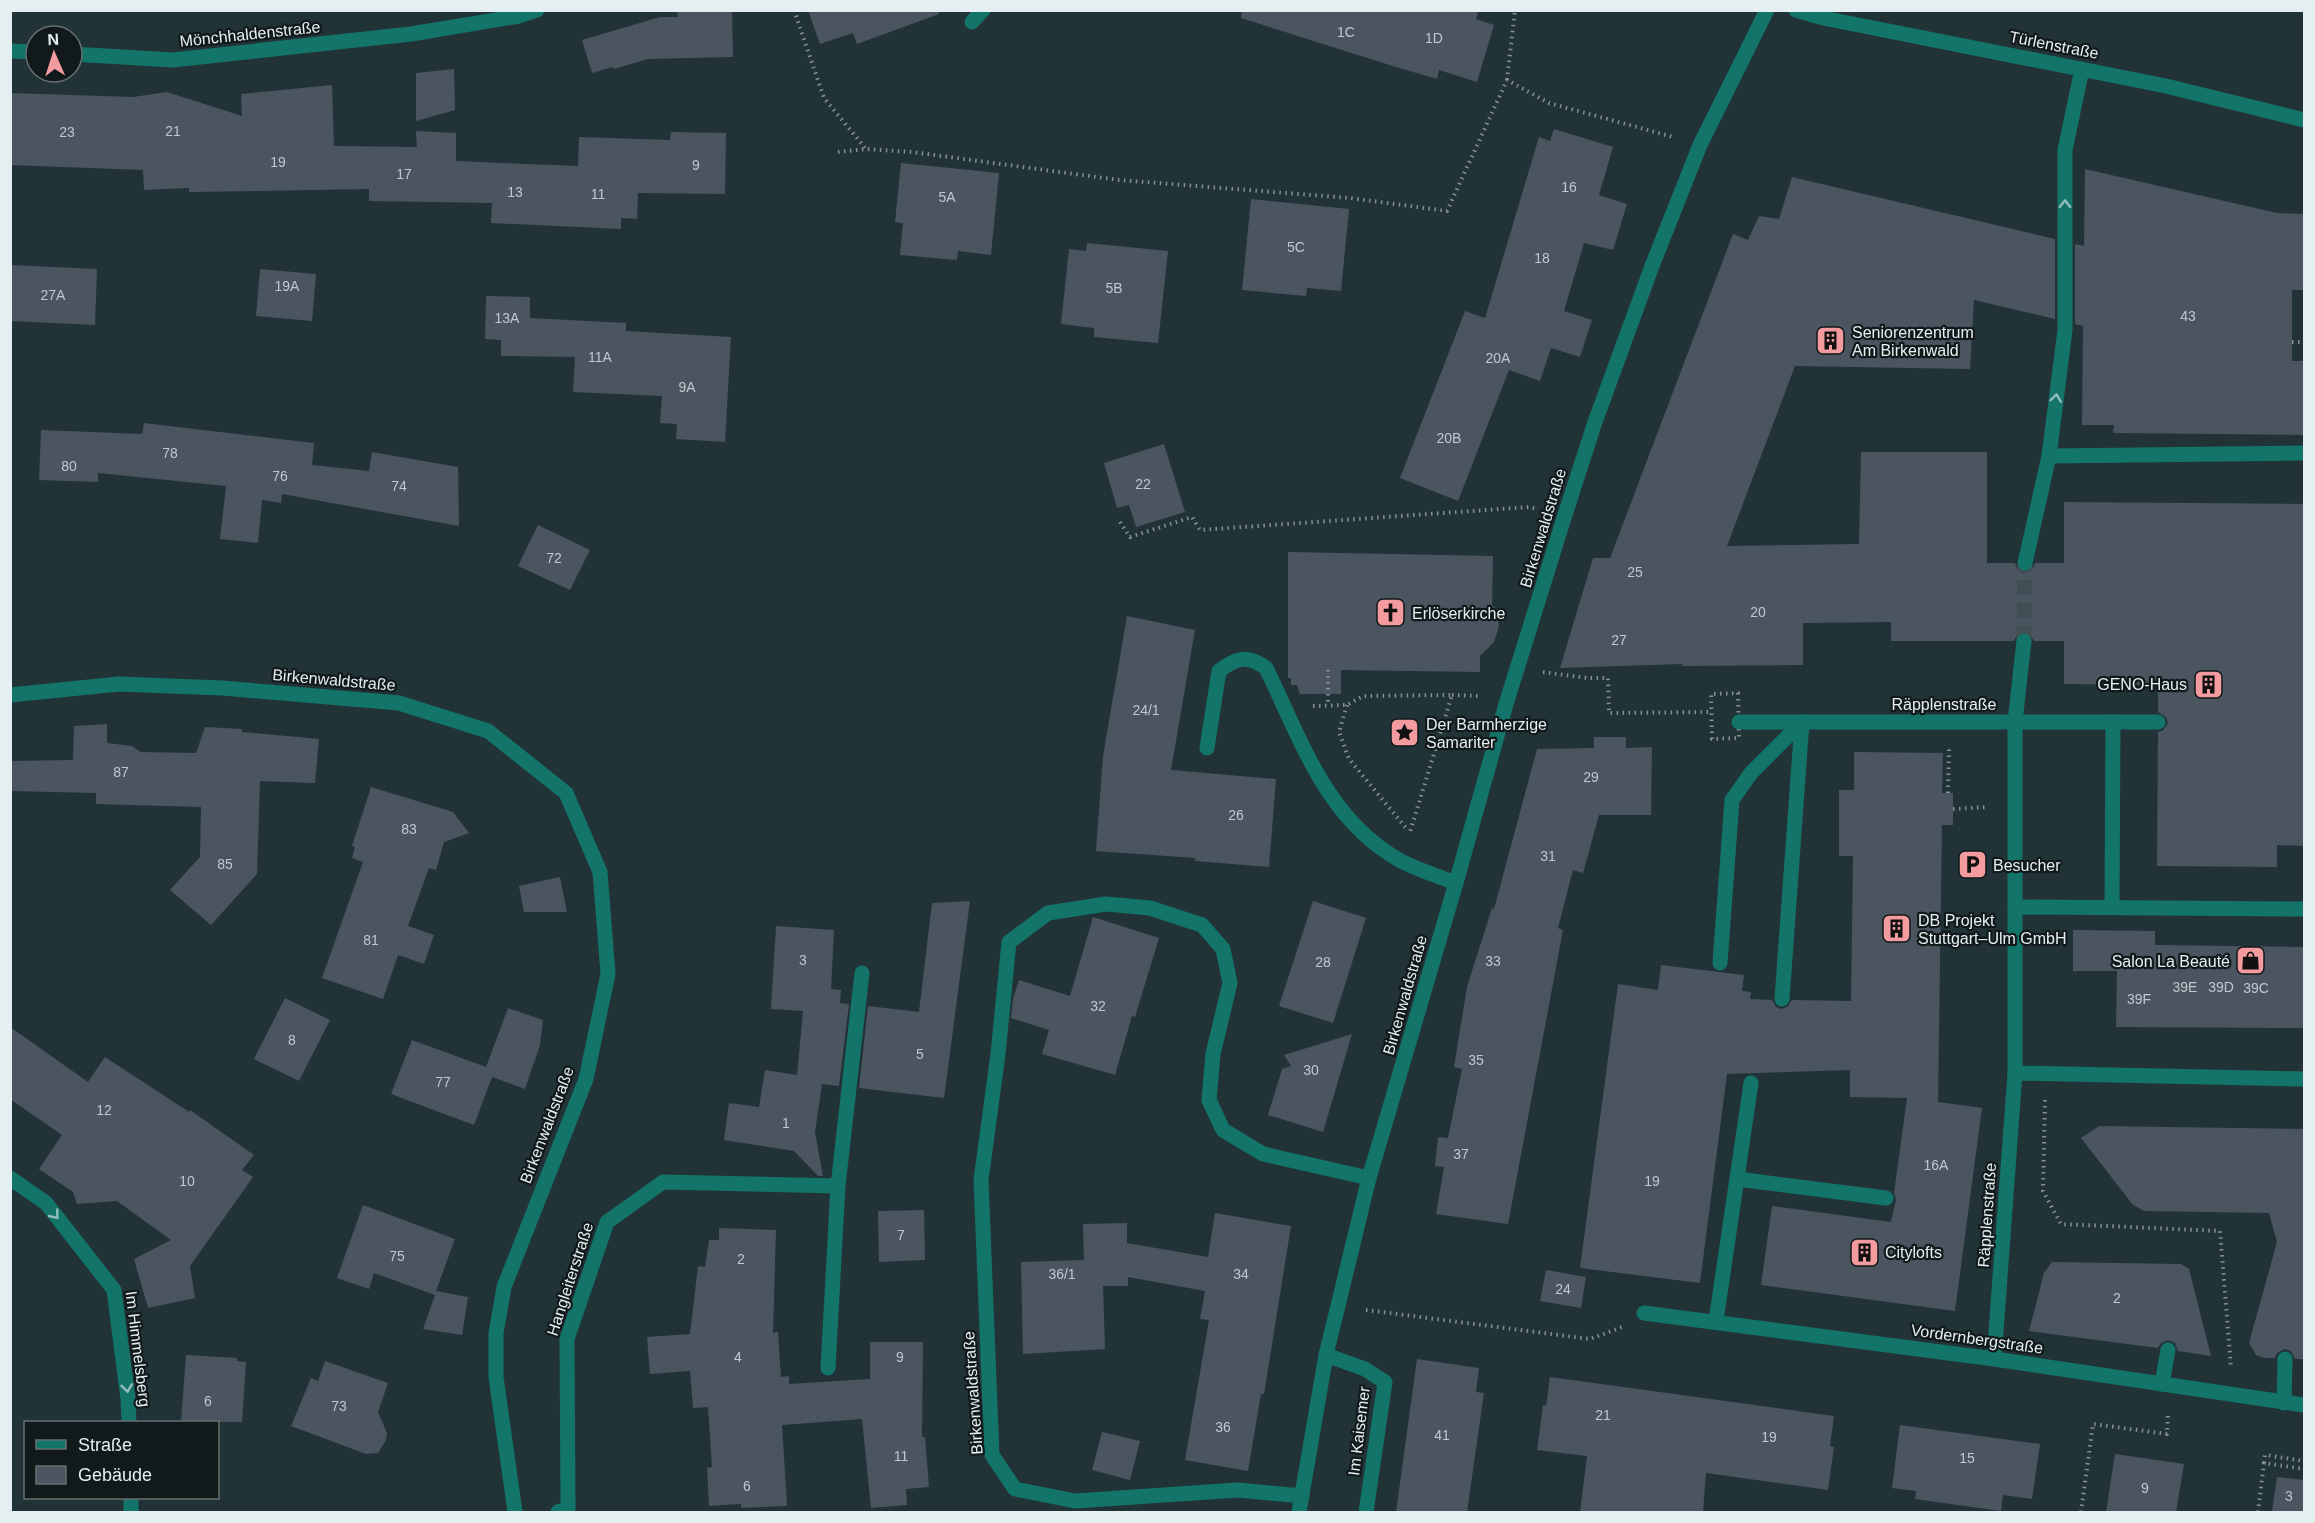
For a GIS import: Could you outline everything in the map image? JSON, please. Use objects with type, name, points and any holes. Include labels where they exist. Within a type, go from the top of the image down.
[{"type":"street","name":"Mönchhaldenstraße","points":[[84,55],[173,60],[411,34],[519,16],[537,10]]},
{"type":"street","points":[[972,22],[983,10]]},
{"type":"street","name":"Birkenwaldstraße","points":[[1299,1512],[1326,1355],[1369,1178],[1564,518],[1599,411],[1652,266],[1700,145],[1767,10]]},
{"type":"street","name":"Türlenstraße","points":[[1796,10],[1823,18],[2166,86],[2304,120]]},
{"type":"street","points":[[2025,563],[2049,456],[2065,330],[2065,150],[2082,69]]},
{"type":"street","points":[[2049,456],[2304,453]]},
{"type":"street","points":[[2024,641],[2015,722],[2158,722]]},
{"type":"street","points":[[1207,748],[1219,671],[1232,662],[1256,660],[1266,668],[1316,775],[1337,806],[1375,844],[1402,862],[1456,883]]},
{"type":"street","name":"Birkenwaldstraße","points":[[10,695],[119,684],[222,688],[399,703],[488,731],[566,793],[600,872],[608,974],[586,1079],[504,1287],[496,1333],[496,1377],[515,1512]]},
{"type":"street","name":"Räpplenstraße","points":[[1739,722],[2015,722],[2015,1073],[1994,1359]]},
{"type":"street","points":[[1720,963],[1732,800],[1751,773],[1802,722]]},
{"type":"street","points":[[1782,999],[1802,722]]},
{"type":"street","points":[[2112,907],[2113,722]]},
{"type":"street","name":"Birkenwaldstraße","points":[[1302,1496],[1238,1490],[1075,1501],[1015,1490],[992,1455],[981,1180],[998,1054],[1009,942],[1048,912],[1106,904],[1150,908],[1202,926],[1223,949],[1230,982],[1212,1054],[1209,1100],[1223,1130],[1263,1154],[1369,1178]]},
{"type":"street","points":[[2015,907],[2304,909]]},
{"type":"street","points":[[828,1368],[838,1186],[862,973]]},
{"type":"street","points":[[2015,1073],[2304,1079]]},
{"type":"street","points":[[1716,1321],[1751,1083]]},
{"type":"street","name":"Im Himmelsberg","points":[[10,1178],[46,1203],[114,1290],[129,1421]]},
{"type":"street","points":[[1737,1179],[1886,1198]]},
{"type":"street","name":"Hangleiterstraße","points":[[558,1512],[568,1509],[567,1339],[607,1222],[663,1182],[838,1186]]},
{"type":"street","name":"Vordernbergstraße","points":[[1644,1312],[1994,1359],[2304,1405]]},
{"type":"street","points":[[2162,1384],[2168,1350]]},
{"type":"street","name":"Im Kaisemer","points":[[1326,1355],[1365,1369],[1385,1382],[1366,1512]]},
{"type":"street","points":[[2284,1403],[2285,1359]]},
{"type":"path","points":[[794,10],[824,98],[866,149]]},
{"type":"path","points":[[838,152],[866,149],[912,152],[1119,180],[1350,198],[1447,210],[1507,81],[1515,10]]},
{"type":"path","points":[[1507,81],[1549,103],[1700,145]]},
{"type":"path","points":[[2292,342],[2304,342]]},
{"type":"path","points":[[1120,522],[1130,537],[1192,517],[1200,530],[1529,507],[1564,518]]},
{"type":"path","points":[[1518,669],[1587,678],[1608,678],[1609,713],[1712,712],[1711,694],[1738,693]]},
{"type":"path","points":[[1328,670],[1328,705],[1347,705],[1363,696],[1452,695],[1409,832],[1350,759],[1339,732],[1347,705]]},
{"type":"path","points":[[1948,793],[1950,722]]},
{"type":"path","points":[[1953,808],[1972,808]]},
{"type":"path","points":[[2045,1098],[2043,1191],[2061,1224],[2220,1231],[2231,1361]]},
{"type":"path","points":[[1337,1306],[1590,1339]]},
{"type":"path","points":[[2081,1512],[2093,1424],[2167,1434]]},
{"type":"path","points":[[2258,1512],[2265,1455],[2304,1461]]},
{"type":"path","points":[[2264,1463],[2304,1469]]},
{"type":"building","points":[[732,10],[733,57],[648,59],[592,73],[582,40],[660,17],[678,17],[677,11]]},
{"type":"building","points":[[808,10],[938,10],[939,14],[857,44],[853,33],[820,44]]},
{"type":"building","points":[[1242,10],[1479,10],[1476,19],[1494,25],[1477,82],[1439,70],[1437,79],[1396,67],[1241,18]]},
{"type":"building","points":[[454,69],[455,110],[416,121],[416,73]]},
{"type":"building","points":[[332,85],[334,146],[417,147],[416,131],[456,133],[456,161],[578,166],[579,137],[670,140],[671,132],[726,133],[725,194],[638,193],[637,219],[621,218],[621,229],[491,223],[492,203],[369,201],[369,189],[189,192],[189,188],[144,190],[143,170],[10,165],[10,93],[133,97],[167,92],[242,116],[241,94]]},
{"type":"building","points":[[1554,129],[1613,147],[1599,195],[1627,204],[1613,250],[1584,243],[1564,311],[1592,320],[1580,357],[1551,348],[1540,381],[1509,370],[1458,501],[1400,478],[1465,311],[1485,318],[1539,137],[1550,141]]},
{"type":"building","points":[[901,163],[999,173],[991,255],[958,251],[957,260],[900,255],[903,223],[895,222]]},
{"type":"building","points":[[2085,169],[2277,213],[2304,214],[2304,290],[2292,290],[2292,361],[2304,361],[2304,435],[2113,433],[2114,425],[2082,425],[2083,326],[2075,324],[2075,244],[2084,246]]},
{"type":"building","points":[[1792,177],[2055,239],[2055,319],[1974,300],[1970,369],[1795,366],[1727,546],[1859,544],[1861,452],[1987,452],[1987,563],[2015,563],[2018,570],[2023,573],[2032,570],[2035,563],[2064,563],[2064,502],[2304,504],[2304,846],[2277,845],[2277,867],[2157,866],[2158,732],[2163,730],[2168,723],[2166,717],[2158,712],[2158,685],[2064,684],[2064,641],[2034,641],[2030,634],[2024,631],[2017,635],[2014,641],[1891,641],[1891,622],[1803,623],[1803,665],[1682,666],[1682,664],[1560,668],[1593,558],[1610,558],[1733,234],[1748,240],[1759,216],[1779,219]]},
{"type":"building","points":[[1251,199],[1349,209],[1341,291],[1307,288],[1306,296],[1242,290]]},
{"type":"building","points":[[1087,243],[1168,251],[1158,343],[1094,337],[1094,328],[1061,324],[1069,249],[1086,251]]},
{"type":"building","points":[[10,265],[97,269],[95,325],[10,321]]},
{"type":"building","points":[[260,269],[316,274],[312,321],[256,316]]},
{"type":"building","points":[[486,296],[530,297],[530,318],[626,323],[626,331],[731,337],[725,442],[676,439],[677,424],[660,423],[662,396],[573,392],[575,357],[501,356],[501,340],[485,339]]},
{"type":"building","points":[[144,423],[314,443],[312,465],[369,471],[372,452],[458,467],[459,526],[282,494],[281,503],[262,500],[258,543],[220,539],[226,486],[98,473],[98,482],[39,480],[41,430],[142,434]]},
{"type":"building","points":[[1164,444],[1185,512],[1136,527],[1129,505],[1117,508],[1104,463]]},
{"type":"building","points":[[538,525],[590,550],[570,590],[518,566]]},
{"type":"building","name":"Erlöserkirche","points":[[1288,552],[1493,556],[1492,605],[1496,609],[1499,626],[1494,642],[1480,656],[1480,672],[1341,670],[1341,694],[1300,694],[1297,685],[1291,685],[1291,678],[1288,678]]},
{"type":"building","points":[[1127,616],[1195,630],[1171,770],[1276,779],[1269,867],[1195,861],[1195,858],[1096,851],[1103,756]]},
{"type":"building","points":[[107,724],[107,743],[132,746],[141,752],[196,753],[205,727],[242,729],[242,732],[319,739],[315,783],[260,781],[257,874],[211,925],[170,890],[200,857],[201,807],[96,804],[96,793],[10,791],[10,761],[73,760],[74,726]]},
{"type":"building","points":[[1594,737],[1626,737],[1626,748],[1652,747],[1651,815],[1599,815],[1583,873],[1573,870],[1558,928],[1563,930],[1508,1224],[1436,1214],[1444,1167],[1435,1166],[1438,1137],[1448,1138],[1462,1069],[1454,1067],[1467,987],[1492,908],[1494,909],[1537,749],[1594,748]]},
{"type":"building","points":[[1854,752],[1943,753],[1942,793],[1953,793],[1953,825],[1942,825],[1938,1102],[1982,1108],[1955,1311],[1761,1285],[1772,1206],[1891,1222],[1896,1200],[1894,1193],[1907,1098],[1850,1097],[1850,1070],[1727,1074],[1700,1283],[1580,1268],[1618,984],[1658,990],[1661,965],[1744,975],[1742,991],[1751,992],[1750,999],[1772,1000],[1776,1007],[1781,1009],[1787,1007],[1792,1000],[1851,1001],[1853,856],[1839,856],[1839,790],[1854,790]]},
{"type":"building","points":[[371,787],[453,812],[469,833],[444,842],[436,870],[429,868],[408,926],[434,935],[424,964],[398,955],[383,999],[322,978],[363,862],[352,858],[355,847],[352,846]]},
{"type":"building","points":[[560,877],[567,912],[524,912],[519,886]]},
{"type":"building","points":[[970,901],[944,1098],[859,1088],[868,1006],[919,1012],[932,903]]},
{"type":"building","points":[[1313,901],[1366,918],[1333,1023],[1279,1006]]},
{"type":"building","points":[[1093,917],[1159,938],[1135,1017],[1132,1016],[1115,1075],[1042,1054],[1049,1030],[1011,1018],[1013,999],[1019,980],[1070,996]]},
{"type":"building","points":[[776,926],[834,930],[831,989],[841,990],[840,1003],[849,1004],[839,1086],[822,1084],[815,1132],[823,1176],[818,1176],[794,1151],[724,1140],[729,1103],[759,1107],[765,1070],[797,1075],[803,1011],[771,1009]]},
{"type":"building","points":[[2073,930],[2155,931],[2155,945],[2304,947],[2304,1028],[2116,1027],[2117,971],[2073,971]]},
{"type":"building","points":[[285,998],[330,1020],[299,1081],[254,1059]]},
{"type":"building","points":[[508,1008],[543,1020],[540,1045],[525,1089],[492,1077],[474,1125],[391,1094],[412,1040],[486,1067]]},
{"type":"building","points":[[10,1027],[88,1082],[105,1057],[189,1112],[190,1110],[254,1155],[242,1170],[253,1177],[190,1266],[195,1298],[148,1308],[134,1259],[171,1240],[117,1201],[77,1204],[73,1192],[39,1169],[62,1135],[10,1099]]},
{"type":"building","points":[[1352,1034],[1323,1132],[1268,1115],[1282,1069],[1291,1066],[1284,1055]]},
{"type":"building","points":[[2099,1126],[2304,1129],[2304,1359],[2295,1359],[2291,1351],[2285,1349],[2277,1353],[2275,1358],[2264,1358],[2256,1355],[2249,1343],[2277,1242],[2269,1213],[2144,1211],[2133,1205],[2081,1138]]},
{"type":"building","points":[[363,1205],[455,1239],[436,1291],[468,1297],[462,1335],[423,1329],[435,1295],[374,1273],[369,1289],[337,1278]]},
{"type":"building","points":[[924,1210],[925,1260],[879,1262],[878,1211]]},
{"type":"building","points":[[1215,1213],[1291,1226],[1264,1394],[1261,1394],[1248,1471],[1185,1460],[1209,1320],[1200,1319],[1205,1291],[1128,1277],[1128,1286],[1103,1286],[1105,1349],[1023,1354],[1021,1262],[1084,1260],[1083,1224],[1127,1223],[1127,1243],[1208,1257]]},
{"type":"building","points":[[719,1228],[776,1230],[773,1333],[778,1332],[781,1377],[789,1376],[789,1384],[870,1379],[870,1342],[923,1342],[922,1437],[925,1437],[929,1487],[906,1489],[907,1505],[871,1508],[862,1419],[782,1425],[787,1506],[741,1508],[741,1504],[709,1506],[707,1468],[712,1467],[708,1407],[693,1408],[690,1371],[650,1374],[647,1337],[690,1334],[698,1266],[705,1267],[709,1240],[719,1240]]},
{"type":"building","points":[[2052,1262],[2181,1264],[2189,1269],[2211,1356],[2178,1351],[2175,1343],[2169,1340],[2161,1343],[2158,1348],[2029,1331],[2044,1273]]},
{"type":"building","points":[[1546,1270],[1586,1277],[1581,1308],[1540,1301]]},
{"type":"building","points":[[186,1355],[237,1358],[237,1361],[246,1362],[242,1422],[181,1421]]},
{"type":"building","points":[[1417,1359],[1479,1368],[1476,1392],[1484,1393],[1467,1512],[1396,1512]]},
{"type":"building","points":[[325,1361],[388,1383],[378,1412],[387,1433],[386,1440],[378,1453],[366,1454],[291,1426],[311,1378],[318,1381]]},
{"type":"building","points":[[1550,1377],[1834,1416],[1830,1446],[1834,1447],[1828,1490],[1706,1473],[1703,1512],[1580,1512],[1587,1456],[1537,1450],[1543,1405],[1546,1406]]},
{"type":"building","points":[[1900,1425],[2040,1444],[2032,1499],[2003,1495],[2001,1511],[1915,1499],[1916,1491],[1892,1488]]},
{"type":"building","points":[[1102,1432],[1140,1441],[1130,1480],[1092,1470]]},
{"type":"building","points":[[2115,1454],[2184,1464],[2176,1512],[2106,1512]]},
{"type":"building","points":[[2277,1477],[2304,1480],[2304,1512],[2272,1512]]},
{"type":"tunnel","points":[[2024,641],[2025,563]]},
{"type":"place","name":"Seniorenzentrum Am Birkenwald","points":[[1831,341]]},
{"type":"place","name":"Erlöserkirche","points":[[1391,613]]},
{"type":"place","name":"GENO-Haus","points":[[2208,684]]},
{"type":"place","name":"Der Barmherzige Samariter","points":[[1405,733]]},
{"type":"place","name":"Besucher","points":[[1972,865]]},
{"type":"place","name":"DB Projekt Stuttgart–Ulm GmbH","points":[[1897,929]]},
{"type":"place","name":"Salon La Beauté","points":[[2251,961]]},
{"type":"place","name":"Citylofts","points":[[1864,1252]]}]
